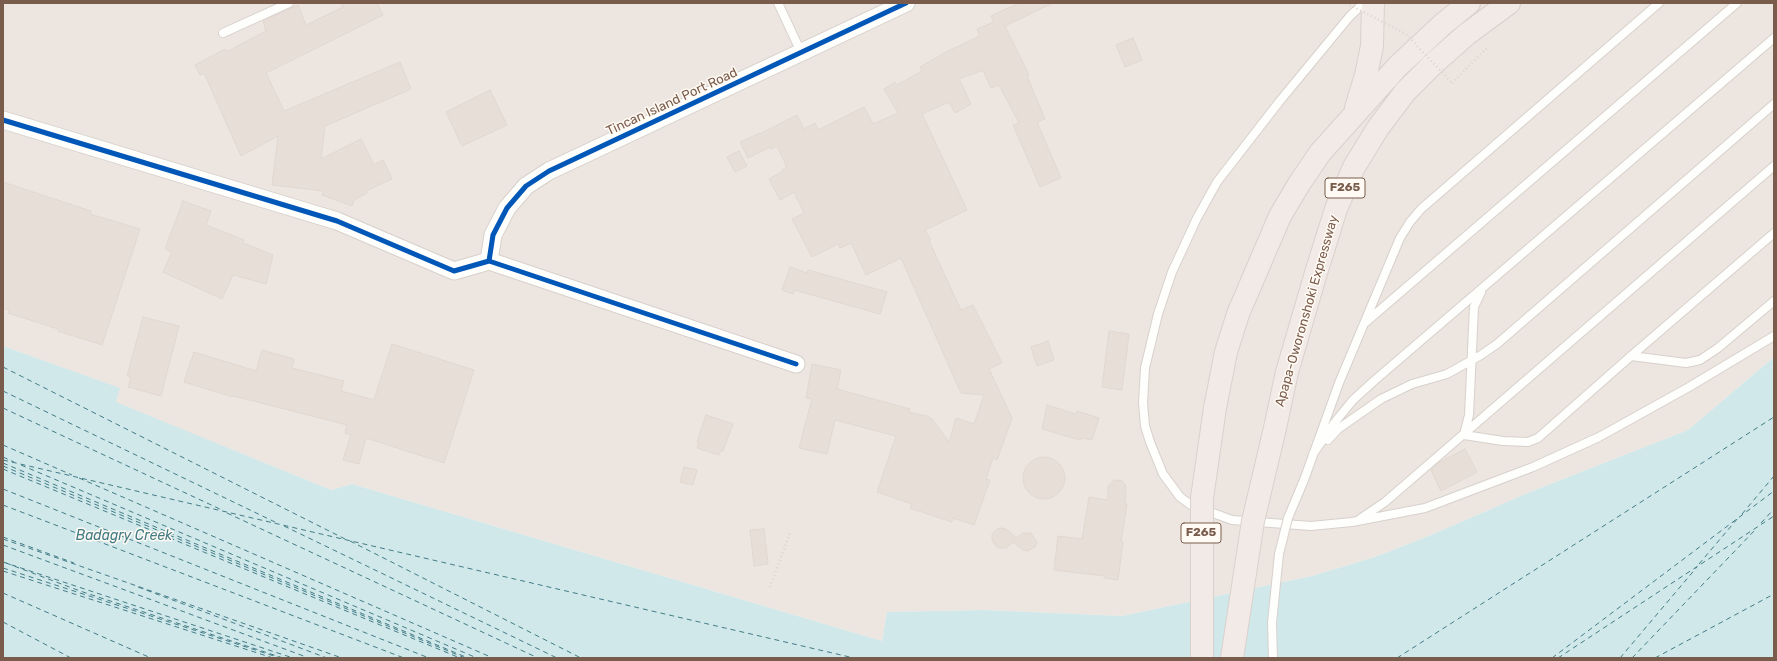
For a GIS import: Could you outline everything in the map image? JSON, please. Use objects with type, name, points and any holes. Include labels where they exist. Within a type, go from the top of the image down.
[{"type":"highway","points":[[1354,114],[1366,75],[1372,46],[1373,3]]},
{"type":"highway","name":"F265","points":[[1200,655],[1202,498],[1214,408],[1226,352],[1238,314],[1280,216],[1299,184],[1320,154],[1397,67],[1442,25],[1469,3]]},
{"type":"highway","name":"Apapa-Oworonshoki Expressway","points":[[1235,653],[1253,521],[1286,372],[1336,209],[1354,166],[1378,128],[1406,92],[1433,64],[1467,34],[1509,3]]},
{"type":"street","name":"Tincan Island Port Road","points":[[489,261],[493,235],[507,208],[526,186],[549,171],[906,3]]},
{"type":"street","points":[[3,120],[337,221],[454,271],[489,261],[796,364]]},
{"type":"lane","points":[[223,33],[289,3]]},
{"type":"lane","points":[[778,3],[802,52]]},
{"type":"lane","points":[[1364,3],[1350,16],[1279,102],[1217,182],[1197,218],[1172,272],[1158,314],[1145,368],[1143,403],[1145,426],[1163,474],[1180,497],[1191,505],[1232,520],[1311,526],[1352,522],[1425,508],[1533,467],[1599,438],[1689,387],[1774,336]]},
{"type":"lane","points":[[1273,658],[1272,623],[1279,554],[1288,518],[1304,480],[1339,383],[1400,238],[1410,222],[1421,210],[1659,3]]},
{"type":"lane","points":[[1364,324],[1737,3]]},
{"type":"lane","points":[[1313,454],[1335,422],[1353,400],[1774,38]]},
{"type":"lane","points":[[1313,454],[1338,429],[1381,400],[1412,384],[1447,374],[1471,361],[1497,344],[1774,104]]},
{"type":"lane","points":[[1352,522],[1364,517],[1386,502],[1774,166]]},
{"type":"lane","points":[[1464,435],[1503,442],[1528,442],[1538,438],[1774,233]]},
{"type":"lane","points":[[1464,435],[1469,414],[1474,307],[1484,287]]},
{"type":"lane","points":[[1631,356],[1686,363],[1700,360],[1718,348],[1774,301]]},
{"type":"path","points":[[1346,3],[1406,34],[1452,83],[1488,47]]},
{"type":"path","points":[[770,587],[790,533]]},
{"type":"shaded area","points":[[3,3],[1774,3],[1774,357],[1688,430],[1530,492],[1431,535],[1375,557],[1312,576],[1122,616],[984,610],[887,612],[882,641],[352,484],[331,490],[115,402],[119,388],[3,346]]},
{"type":"water","name":"Badagry Creek","points":[[3,346],[120,388],[116,402],[331,490],[352,484],[882,641],[887,612],[984,610],[1122,616],[1312,576],[1375,557],[1431,535],[1530,492],[1688,430],[1774,357],[1774,658],[3,658]]},
{"type":"building","points":[[341,3],[377,3],[383,15],[266,73],[284,111],[400,62],[411,89],[325,126],[321,159],[361,139],[374,165],[383,160],[392,179],[366,191],[367,193],[354,200],[352,206],[322,195],[324,191],[272,185],[278,136],[241,156],[204,73],[200,75],[195,65],[225,49],[226,52],[266,31],[263,21],[293,7],[298,5],[306,25],[343,7]]},
{"type":"building","points":[[1019,3],[1053,3],[1005,26],[1029,75],[1027,76],[1045,119],[1037,122],[1061,178],[1040,187],[1013,125],[1019,123],[999,85],[991,88],[983,70],[959,79],[971,104],[955,113],[949,102],[922,114],[967,210],[925,230],[931,240],[929,241],[961,310],[973,305],[1002,363],[989,369],[1012,418],[997,460],[993,458],[986,479],[990,480],[974,525],[953,518],[952,522],[910,508],[912,504],[877,492],[896,436],[835,420],[827,454],[799,448],[812,399],[806,398],[812,364],[841,370],[837,389],[910,409],[908,412],[927,416],[932,419],[949,442],[956,418],[974,424],[984,395],[961,393],[901,258],[866,275],[851,243],[840,248],[838,244],[812,257],[792,219],[804,213],[794,192],[780,200],[769,179],[787,167],[777,146],[771,149],[770,147],[748,158],[740,142],[760,134],[797,115],[804,129],[815,123],[818,130],[864,107],[873,124],[898,113],[884,89],[895,82],[897,85],[922,71],[920,67],[948,51],[980,36],[977,29],[994,22],[991,16]]},
{"type":"building","points":[[1133,38],[1142,60],[1125,67],[1116,45]]},
{"type":"building","points":[[490,90],[507,125],[462,146],[446,112]]},
{"type":"building","points":[[739,151],[747,166],[735,172],[727,157]]},
{"type":"building","points":[[3,182],[91,211],[90,214],[140,229],[102,345],[8,313],[9,310],[3,308]]},
{"type":"building","points":[[183,201],[211,211],[206,225],[244,240],[243,243],[273,255],[266,284],[233,275],[222,299],[163,272],[172,252],[165,249]]},
{"type":"building","points":[[790,267],[807,273],[808,270],[887,292],[880,314],[794,290],[793,294],[782,290]]},
{"type":"building","points":[[143,317],[179,326],[161,396],[128,387],[131,377],[127,376]]},
{"type":"building","points":[[1109,331],[1129,334],[1122,390],[1102,387]]},
{"type":"building","points":[[1048,341],[1054,360],[1037,366],[1031,347]]},
{"type":"building","points":[[392,344],[474,370],[444,463],[366,438],[359,464],[343,460],[351,435],[345,433],[347,425],[234,396],[233,397],[184,382],[194,352],[256,371],[262,350],[294,359],[292,368],[344,381],[341,391],[374,400]]},
{"type":"building","points":[[1047,405],[1076,414],[1077,411],[1099,418],[1092,440],[1081,438],[1080,440],[1042,429]]},
{"type":"building","points":[[706,415],[733,424],[723,451],[721,450],[719,455],[697,448],[699,443],[697,442]]},
{"type":"building","points":[[1465,449],[1477,472],[1441,491],[1431,470],[1438,463]]},
{"type":"building","points":[[1040,457],[1048,457],[1056,460],[1062,466],[1065,478],[1062,490],[1056,496],[1048,499],[1040,499],[1032,496],[1026,490],[1023,482],[1023,474],[1026,466],[1032,460]]},
{"type":"building","points":[[684,467],[697,470],[693,485],[680,482]]},
{"type":"building","points":[[1114,480],[1122,481],[1125,484],[1125,503],[1127,504],[1121,542],[1123,542],[1118,580],[1104,578],[1105,576],[1054,570],[1058,536],[1082,539],[1089,497],[1108,500],[1108,486]]},
{"type":"building","points":[[764,529],[768,564],[754,566],[750,530]]},
{"type":"building","points":[[997,529],[1006,529],[1017,538],[1023,533],[1031,533],[1037,542],[1035,547],[1027,551],[1023,550],[1013,542],[1006,548],[998,548],[992,541],[992,534]]},
{"type":"ferry route","points":[[3,367],[345,539]]},
{"type":"ferry route","points":[[3,391],[277,523]]},
{"type":"ferry route","points":[[3,408],[222,510]]},
{"type":"ferry route","points":[[1397,658],[1774,417]]},
{"type":"ferry route","points":[[3,445],[72,475]]},
{"type":"ferry route","points":[[3,457],[14,462]]},
{"type":"ferry route","points":[[3,460],[854,658]]},
{"type":"ferry route","points":[[3,463],[468,658]]},
{"type":"ferry route","points":[[21,465],[477,658]]},
{"type":"ferry route","points":[[3,466],[465,658]]},
{"type":"ferry route","points":[[3,469],[460,658]]},
{"type":"ferry route","points":[[1742,514],[1774,476]]},
{"type":"ferry route","points":[[79,478],[493,658]]},
{"type":"ferry route","points":[[3,489],[429,658]]},
{"type":"ferry route","points":[[1552,658],[1774,491]]},
{"type":"ferry route","points":[[3,505],[404,658]]},
{"type":"ferry route","points":[[1761,523],[1774,509]]},
{"type":"ferry route","points":[[227,513],[538,658]]},
{"type":"ferry route","points":[[1558,658],[1774,516]]},
{"type":"ferry route","points":[[1699,564],[1738,518]]},
{"type":"ferry route","points":[[284,526],[557,658]]},
{"type":"ferry route","points":[[1632,658],[1756,529]]},
{"type":"ferry route","points":[[3,537],[74,563]]},
{"type":"ferry route","points":[[3,539],[342,658]]},
{"type":"ferry route","points":[[350,541],[581,658]]},
{"type":"ferry route","points":[[3,545],[309,658]]},
{"type":"ferry route","points":[[3,562],[293,658]]},
{"type":"ferry route","points":[[6,563],[80,591],[283,658]]},
{"type":"ferry route","points":[[1620,658],[1697,567]]},
{"type":"ferry route","points":[[3,568],[280,658]]},
{"type":"ferry route","points":[[3,571],[273,658]]},
{"type":"ferry route","points":[[138,587],[327,658]]},
{"type":"ferry route","points":[[3,593],[151,658]]},
{"type":"ferry route","points":[[1655,658],[1774,594]]},
{"type":"ferry route","points":[[3,622],[71,658]]},
{"type":"cycle path","points":[[489,261],[493,235],[507,208],[526,186],[549,171],[906,3]]},
{"type":"cycle path","points":[[3,120],[337,221],[454,271],[489,261],[796,364]]}]
